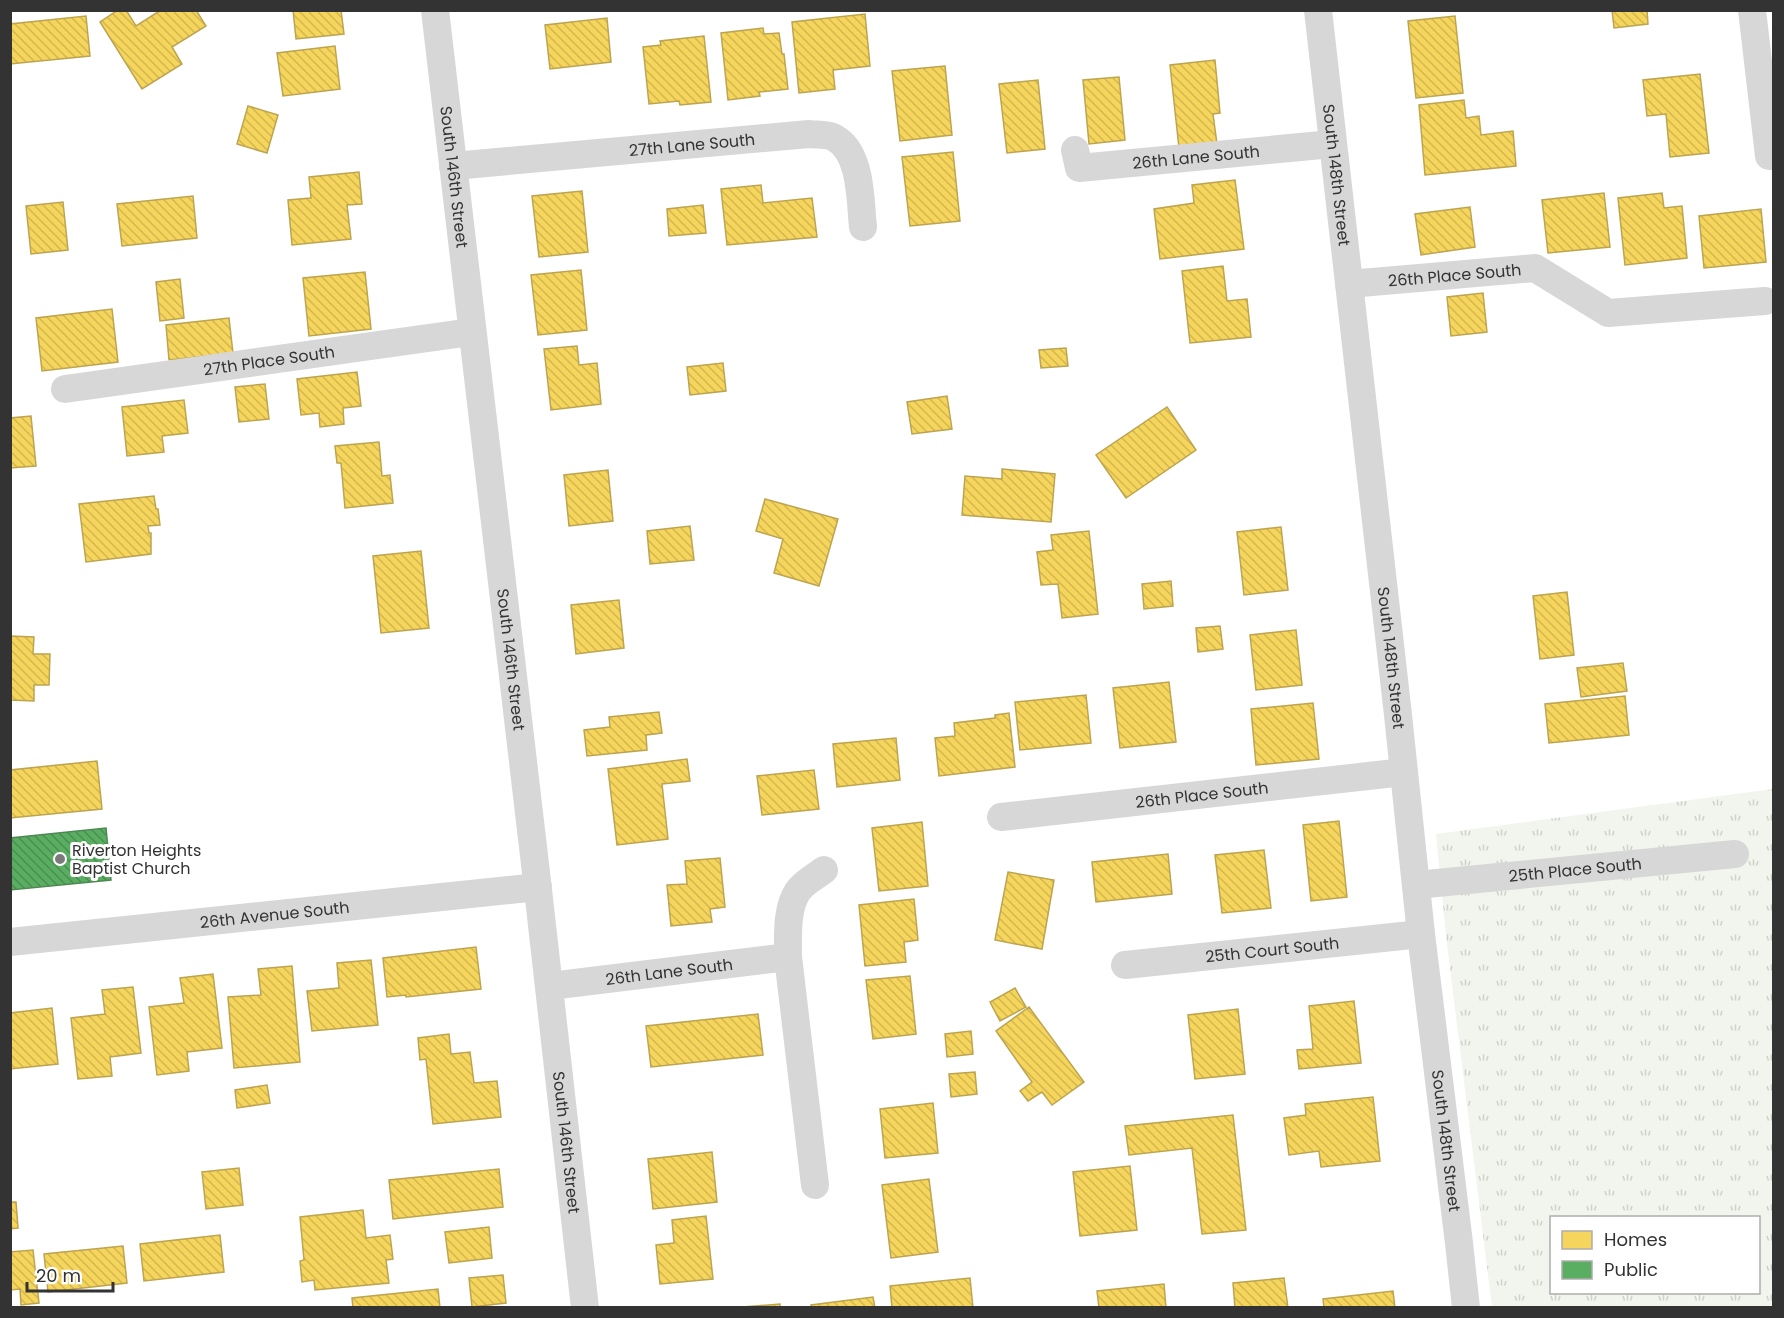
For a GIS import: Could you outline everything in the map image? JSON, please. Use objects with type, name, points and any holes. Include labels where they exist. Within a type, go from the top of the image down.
[{"type":"street","name":"South 146th Street","points":[[435,10],[471,332],[550,986],[585,1308]]},
{"type":"street","name":"South 148th Street","points":[[1318,10],[1421,934],[1460,1243],[1466,1308]]},
{"type":"street","points":[[1752,10],[1769,156],[1773,155]]},
{"type":"street","name":"27th Lane South","points":[[453,166],[809,134],[832,137],[846,147],[856,167],[863,227]]},
{"type":"street","name":"26th Lane South","points":[[1075,150],[1079,168],[1332,144]]},
{"type":"street","name":"26th Place South","points":[[1349,284],[1535,268],[1608,313],[1765,301]]},
{"type":"street","name":"27th Place South","points":[[65,389],[471,332]]},
{"type":"street","name":"26th Place South","points":[[1000,817],[1404,772]]},
{"type":"street","name":"25th Place South","points":[[1416,885],[1735,854]]},
{"type":"street","points":[[815,1185],[788,957],[788,924],[798,891],[824,870]]},
{"type":"street","name":"26th Avenue South","points":[[10,942],[537,887]]},
{"type":"street","name":"25th Court South","points":[[1125,965],[1421,934]]},
{"type":"street","name":"26th Lane South","points":[[550,986],[788,957]]},
{"type":"green space","points":[[1773,789],[1773,1307],[1492,1307],[1446,936],[1436,834]]},
{"type":"building: Homes","points":[[118,10],[126,10],[136,26],[161,10],[196,10],[206,26],[172,47],[182,64],[142,89],[100,22]]},
{"type":"building: Homes","points":[[293,10],[341,10],[344,34],[296,39]]},
{"type":"building: Homes","points":[[1612,10],[1647,10],[1648,24],[1614,28]]},
{"type":"building: Homes","points":[[865,14],[870,66],[833,70],[835,89],[799,93],[792,22]]},
{"type":"building: Homes","points":[[86,16],[90,56],[10,64],[10,24]]},
{"type":"building: Homes","points":[[1455,16],[1463,93],[1416,98],[1408,21]]},
{"type":"building: Homes","points":[[607,18],[611,62],[550,69],[545,25]]},
{"type":"building: Homes","points":[[763,28],[764,34],[779,33],[788,89],[759,92],[760,96],[728,100],[721,33]]},
{"type":"building: Homes","points":[[704,36],[711,102],[680,105],[679,101],[649,104],[643,47],[661,45],[660,41]]},
{"type":"building: Homes","points":[[335,46],[340,89],[283,96],[277,53]]},
{"type":"building: Homes","points":[[1215,60],[1220,113],[1213,114],[1217,144],[1179,148],[1170,65]]},
{"type":"building: Homes","points":[[945,66],[952,135],[900,141],[892,71]]},
{"type":"building: Homes","points":[[1700,74],[1709,153],[1670,157],[1666,114],[1647,116],[1643,80]]},
{"type":"building: Homes","points":[[1119,77],[1125,140],[1089,144],[1083,80]]},
{"type":"building: Homes","points":[[1038,80],[1045,149],[1007,153],[999,84]]},
{"type":"building: Homes","points":[[1464,100],[1466,118],[1479,116],[1481,135],[1513,131],[1516,166],[1425,175],[1419,105]]},
{"type":"building: Homes","points":[[248,106],[278,115],[267,153],[237,144]]},
{"type":"building: Homes","points":[[953,152],[960,221],[910,226],[902,157]]},
{"type":"building: Homes","points":[[359,172],[362,204],[347,205],[351,239],[292,245],[288,200],[311,198],[309,177]]},
{"type":"building: Homes","points":[[1235,180],[1244,249],[1160,259],[1154,209],[1194,203],[1192,185]]},
{"type":"building: Homes","points":[[761,185],[763,203],[812,198],[817,237],[727,245],[721,189]]},
{"type":"building: Homes","points":[[582,191],[588,252],[539,257],[532,196]]},
{"type":"building: Homes","points":[[1604,193],[1610,247],[1548,253],[1542,200]]},
{"type":"building: Homes","points":[[1662,193],[1664,208],[1682,206],[1687,258],[1625,265],[1618,198]]},
{"type":"building: Homes","points":[[193,196],[197,238],[122,246],[117,204]]},
{"type":"building: Homes","points":[[63,202],[68,250],[31,254],[26,206]]},
{"type":"building: Homes","points":[[703,205],[706,233],[669,236],[667,209]]},
{"type":"building: Homes","points":[[1470,207],[1475,247],[1421,255],[1415,214]]},
{"type":"building: Homes","points":[[1761,209],[1766,262],[1704,268],[1699,216]]},
{"type":"building: Homes","points":[[1223,266],[1227,301],[1247,299],[1251,337],[1190,343],[1182,271]]},
{"type":"building: Homes","points":[[581,270],[587,330],[538,335],[531,275]]},
{"type":"building: Homes","points":[[365,272],[371,329],[309,336],[303,278]]},
{"type":"building: Homes","points":[[180,279],[184,318],[160,321],[156,282]]},
{"type":"building: Homes","points":[[1483,293],[1487,332],[1451,336],[1447,297]]},
{"type":"building: Homes","points":[[112,309],[118,362],[42,371],[36,318]]},
{"type":"building: Homes","points":[[229,318],[233,353],[169,360],[166,325]]},
{"type":"building: Homes","points":[[577,346],[579,365],[597,363],[601,404],[551,410],[544,349]]},
{"type":"building: Homes","points":[[1066,348],[1068,366],[1041,368],[1039,350]]},
{"type":"building: Homes","points":[[723,363],[726,391],[690,395],[687,367]]},
{"type":"building: Homes","points":[[357,372],[361,406],[343,408],[344,424],[320,427],[319,413],[301,415],[297,379]]},
{"type":"building: Homes","points":[[265,384],[269,419],[239,422],[235,387]]},
{"type":"building: Homes","points":[[947,396],[952,429],[912,434],[907,402]]},
{"type":"building: Homes","points":[[184,400],[188,433],[162,436],[164,452],[127,456],[122,407]]},
{"type":"building: Homes","points":[[1167,407],[1196,450],[1126,498],[1096,455]]},
{"type":"building: Homes","points":[[31,416],[36,466],[10,468],[10,418]]},
{"type":"building: Homes","points":[[379,442],[382,476],[390,475],[393,503],[345,508],[341,463],[337,463],[335,446]]},
{"type":"building: Homes","points":[[1002,469],[1055,474],[1051,522],[962,515],[965,476],[1002,479]]},
{"type":"building: Homes","points":[[608,470],[613,521],[569,526],[564,475]]},
{"type":"building: Homes","points":[[154,496],[160,525],[148,526],[149,533],[151,533],[151,554],[86,562],[79,504]]},
{"type":"building: Homes","points":[[765,499],[838,519],[819,586],[774,573],[783,539],[756,531]]},
{"type":"building: Homes","points":[[690,526],[694,560],[650,564],[647,531]]},
{"type":"building: Homes","points":[[1281,527],[1288,590],[1244,595],[1237,532]]},
{"type":"building: Homes","points":[[1089,531],[1098,614],[1062,618],[1058,584],[1041,585],[1037,552],[1053,550],[1051,535]]},
{"type":"building: Homes","points":[[421,551],[429,628],[381,633],[373,556]]},
{"type":"building: Homes","points":[[1171,581],[1173,606],[1144,609],[1142,584]]},
{"type":"building: Homes","points":[[1567,592],[1574,655],[1540,659],[1533,596]]},
{"type":"building: Homes","points":[[619,600],[624,648],[576,654],[571,605]]},
{"type":"building: Homes","points":[[1220,626],[1223,649],[1198,652],[1196,628]]},
{"type":"building: Homes","points":[[1296,630],[1302,685],[1256,690],[1250,635]]},
{"type":"building: Homes","points":[[10,636],[34,637],[33,654],[50,654],[49,685],[34,685],[34,701],[10,700]]},
{"type":"building: Homes","points":[[1623,663],[1627,691],[1581,697],[1577,668]]},
{"type":"building: Homes","points":[[1169,682],[1176,742],[1120,748],[1113,688]]},
{"type":"building: Homes","points":[[1086,695],[1091,743],[1020,750],[1015,702]]},
{"type":"building: Homes","points":[[1625,696],[1629,735],[1549,743],[1545,704]]},
{"type":"building: Homes","points":[[1313,703],[1319,759],[1256,765],[1251,709]]},
{"type":"building: Homes","points":[[659,712],[662,733],[646,735],[647,750],[587,756],[584,730],[610,727],[609,717]]},
{"type":"building: Homes","points":[[1009,713],[1015,767],[939,776],[935,738],[955,736],[954,723],[995,718],[995,715]]},
{"type":"building: Homes","points":[[896,738],[900,780],[837,787],[833,744]]},
{"type":"building: Homes","points":[[687,759],[690,781],[662,784],[668,839],[617,845],[608,769]]},
{"type":"building: Homes","points":[[97,761],[102,809],[10,818],[10,770]]},
{"type":"building: Homes","points":[[814,770],[819,809],[762,815],[757,776]]},
{"type":"building: Homes","points":[[1339,821],[1347,897],[1311,901],[1303,825]]},
{"type":"building: Homes","points":[[922,822],[928,886],[879,891],[872,828]]},
{"type":"building: Homes","points":[[1264,850],[1271,908],[1222,913],[1215,855]]},
{"type":"building: Homes","points":[[1168,854],[1172,894],[1096,902],[1092,862]]},
{"type":"building: Homes","points":[[720,858],[725,907],[710,909],[712,922],[671,926],[667,885],[687,884],[685,861]]},
{"type":"building: Homes","points":[[1008,872],[1054,880],[1042,949],[995,940]]},
{"type":"building: Homes","points":[[914,899],[918,940],[904,942],[906,962],[865,966],[859,905]]},
{"type":"building: Homes","points":[[476,947],[481,989],[387,997],[383,958]]},
{"type":"building: Homes","points":[[371,960],[378,1025],[312,1031],[307,991],[339,988],[337,963]]},
{"type":"building: Homes","points":[[292,966],[300,1062],[234,1068],[228,997],[261,995],[258,969]]},
{"type":"building: Homes","points":[[213,974],[222,1048],[187,1052],[189,1071],[157,1075],[149,1007],[184,1003],[180,978]]},
{"type":"building: Homes","points":[[910,976],[916,1034],[873,1039],[866,980]]},
{"type":"building: Homes","points":[[133,987],[141,1053],[110,1057],[112,1076],[78,1079],[71,1018],[105,1014],[102,990]]},
{"type":"building: Homes","points":[[1015,988],[1026,1007],[1000,1021],[990,1002]]},
{"type":"building: Homes","points":[[1354,1001],[1361,1063],[1299,1069],[1297,1050],[1313,1049],[1309,1006]]},
{"type":"building: Homes","points":[[1029,1007],[1084,1082],[1052,1105],[1042,1092],[1028,1101],[1020,1091],[1032,1082],[996,1031]]},
{"type":"building: Homes","points":[[52,1008],[58,1064],[10,1069],[10,1013]]},
{"type":"building: Homes","points":[[1238,1009],[1245,1074],[1195,1079],[1188,1015]]},
{"type":"building: Homes","points":[[758,1014],[763,1055],[651,1067],[646,1026]]},
{"type":"building: Homes","points":[[971,1031],[973,1054],[947,1057],[945,1034]]},
{"type":"building: Homes","points":[[449,1034],[451,1054],[470,1052],[474,1083],[497,1081],[501,1117],[433,1124],[426,1059],[420,1060],[418,1038]]},
{"type":"building: Homes","points":[[975,1072],[977,1094],[951,1097],[949,1074]]},
{"type":"building: Homes","points":[[267,1085],[270,1103],[237,1108],[235,1090]]},
{"type":"building: Homes","points":[[1373,1097],[1380,1161],[1321,1167],[1319,1151],[1289,1155],[1284,1118],[1306,1115],[1305,1104]]},
{"type":"building: Homes","points":[[933,1103],[938,1153],[885,1158],[880,1109]]},
{"type":"building: Homes","points":[[1233,1115],[1246,1230],[1202,1234],[1192,1148],[1129,1155],[1125,1126]]},
{"type":"building: Homes","points":[[712,1152],[717,1202],[653,1209],[648,1159]]},
{"type":"building: Homes","points":[[1130,1166],[1137,1230],[1080,1236],[1073,1172]]},
{"type":"building: Homes","points":[[239,1168],[243,1205],[206,1209],[202,1172]]},
{"type":"building: Homes","points":[[499,1169],[503,1207],[393,1219],[389,1180]]},
{"type":"building: Homes","points":[[929,1179],[938,1252],[891,1258],[882,1185]]},
{"type":"building: Homes","points":[[10,1202],[16,1202],[18,1228],[10,1229]]},
{"type":"building: Homes","points":[[363,1210],[366,1238],[390,1235],[393,1259],[386,1260],[389,1283],[315,1290],[314,1280],[302,1282],[300,1261],[304,1260],[300,1217]]},
{"type":"building: Homes","points":[[706,1216],[713,1279],[660,1284],[656,1245],[674,1243],[672,1220]]},
{"type":"building: Homes","points":[[489,1227],[492,1258],[449,1263],[445,1232]]},
{"type":"building: Homes","points":[[220,1235],[224,1272],[144,1281],[140,1244]]},
{"type":"building: Homes","points":[[123,1246],[127,1283],[48,1292],[44,1254]]},
{"type":"building: Homes","points":[[33,1250],[39,1303],[21,1305],[20,1289],[10,1290],[10,1252]]},
{"type":"building: Homes","points":[[503,1275],[506,1303],[472,1307],[469,1278]]},
{"type":"building: Homes","points":[[970,1278],[973,1308],[892,1308],[890,1286]]},
{"type":"building: Homes","points":[[1284,1278],[1288,1308],[1235,1308],[1233,1283]]},
{"type":"building: Homes","points":[[1164,1284],[1166,1308],[1099,1308],[1097,1291]]},
{"type":"building: Homes","points":[[438,1289],[440,1308],[353,1308],[352,1298]]},
{"type":"building: Homes","points":[[1393,1291],[1395,1308],[1324,1308],[1323,1299]]},
{"type":"building: Homes","points":[[873,1297],[875,1308],[811,1308],[811,1305]]},
{"type":"building: Homes","points":[[780,1304],[780,1308],[743,1308],[743,1307]]},
{"type":"building: Public","name":"Riverton Heights Baptist Church","points":[[106,828],[111,880],[10,890],[10,838]]},
{"type":"place","name":"Riverton Heights Baptist Church","points":[[60,859]]}]
